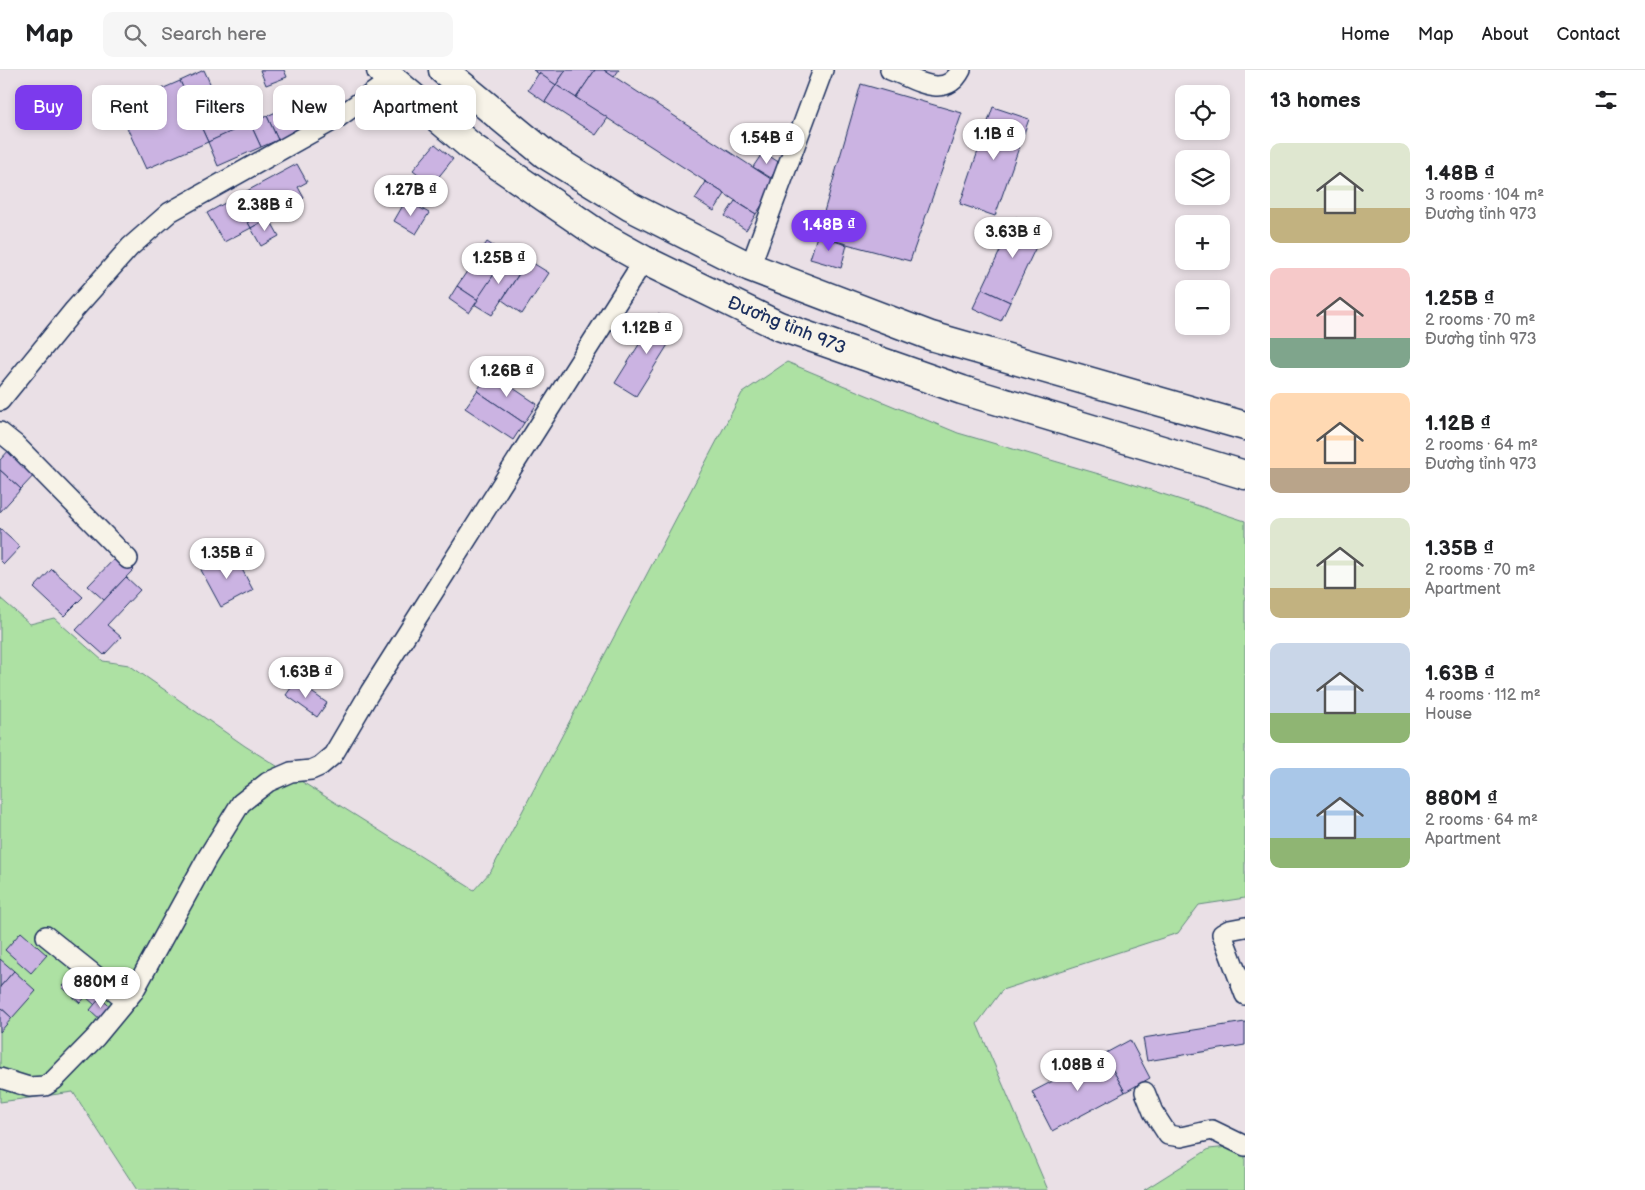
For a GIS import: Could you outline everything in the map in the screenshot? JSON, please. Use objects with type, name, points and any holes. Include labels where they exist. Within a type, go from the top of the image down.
[{"type":"main road","points":[[444,70],[545,154],[631,207],[750,267],[931,336],[1245,426]]},
{"type":"main road","name":"Đường tỉnh 973","points":[[386,75],[473,148],[601,236],[644,260],[779,326],[962,390],[1245,476]]},
{"type":"street","points":[[750,267],[823,70]]},
{"type":"street","points":[[890,70],[932,86],[942,87],[950,85],[961,70]]},
{"type":"street","points":[[0,401],[74,310],[130,247],[170,212],[336,119],[386,75]]},
{"type":"street","points":[[0,1078],[29,1087],[45,1086],[54,1080],[96,1037],[134,991],[207,858],[241,803],[268,782],[291,772],[311,770],[333,756],[370,692],[644,260]]},
{"type":"street","points":[[0,432],[15,444],[128,559]]},
{"type":"street","points":[[1245,927],[1229,930],[1222,934],[1245,995]]},
{"type":"street","points":[[46,936],[126,1000]]},
{"type":"street","points":[[1145,1092],[1153,1112],[1168,1135],[1181,1137],[1212,1130],[1245,1146]]},
{"type":"green space","points":[[787,362],[958,433],[1123,481],[1245,521],[1245,898],[1199,905],[1178,933],[1002,990],[977,1024],[1048,1190],[137,1190],[73,1092],[0,1102],[0,598],[30,624],[54,618],[103,661],[129,665],[245,746],[474,890],[491,871],[742,393]]},
{"type":"green space","points":[[1238,1146],[1245,1151],[1245,1190],[1144,1190],[1209,1149]]},
{"type":"building","points":[[204,70],[211,85],[182,85],[180,81]]},
{"type":"building","points":[[260,70],[284,70],[287,77],[266,85]]},
{"type":"building","points":[[533,70],[566,70],[556,85]]},
{"type":"building","points":[[566,70],[595,70],[576,98],[556,85]]},
{"type":"building","points":[[595,70],[604,70],[777,183],[756,214],[576,98]]},
{"type":"building","points":[[604,70],[619,70],[614,77]]},
{"type":"building","points":[[539,73],[556,85],[545,102],[528,90]]},
{"type":"building","points":[[180,81],[182,85],[177,85],[177,130],[202,130],[208,142],[146,169],[128,130],[167,130],[167,87]]},
{"type":"building","points":[[861,84],[962,113],[910,261],[817,236]]},
{"type":"building","points":[[556,85],[608,118],[596,135],[545,102]]},
{"type":"building","points":[[993,107],[1029,119],[995,216],[960,204]]},
{"type":"building","points":[[273,113],[273,129],[267,116]]},
{"type":"building","points":[[267,116],[278,140],[261,147],[253,130],[263,130],[263,118]]},
{"type":"building","points":[[202,130],[231,130],[232,132],[208,142]]},
{"type":"building","points":[[235,130],[253,130],[261,147],[218,166],[208,142]]},
{"type":"building","points":[[273,130],[301,130],[278,140]]},
{"type":"building","points":[[435,144],[453,159],[432,185],[413,170]]},
{"type":"building","points":[[763,152],[780,163],[771,178],[753,167]]},
{"type":"building","points":[[297,164],[307,182],[298,187],[304,198],[251,228],[234,198]]},
{"type":"building","points":[[706,182],[725,194],[714,211],[695,199]]},
{"type":"building","points":[[234,198],[251,228],[224,242],[207,213]]},
{"type":"building","points":[[406,200],[429,213],[416,234],[394,221]]},
{"type":"building","points":[[735,201],[756,214],[746,230],[725,216]]},
{"type":"building","points":[[1016,217],[1044,230],[1010,302],[982,289]]},
{"type":"building","points":[[269,218],[279,236],[261,246],[251,228]]},
{"type":"building","points":[[817,236],[847,245],[841,268],[810,259]]},
{"type":"building","points":[[487,242],[507,255],[478,300],[457,286]]},
{"type":"building","points":[[507,255],[524,266],[492,315],[474,304]]},
{"type":"building","points":[[528,260],[549,273],[522,314],[502,300]]},
{"type":"building","points":[[457,286],[478,300],[469,313],[449,299]]},
{"type":"building","points":[[982,289],[1010,302],[1001,321],[973,308]]},
{"type":"building","points":[[658,314],[679,327],[636,396],[615,383]]},
{"type":"building","points":[[489,372],[537,404],[524,423],[477,391]]},
{"type":"building","points":[[477,391],[524,423],[513,440],[465,408]]},
{"type":"building","points":[[11,448],[37,472],[21,489],[0,470],[0,460]]},
{"type":"building","points":[[0,470],[21,489],[0,512]]},
{"type":"building","points":[[0,529],[20,547],[4,564],[0,560]]},
{"type":"building","points":[[234,554],[253,590],[221,607],[201,570]]},
{"type":"building","points":[[118,555],[134,569],[104,600],[88,586]]},
{"type":"building","points":[[52,569],[83,597],[64,616],[34,588]]},
{"type":"building","points":[[126,577],[140,590],[107,625],[121,637],[104,655],[76,630]]},
{"type":"building","points":[[296,681],[327,703],[317,717],[286,695]]},
{"type":"building","points":[[21,932],[47,955],[31,973],[5,950]]},
{"type":"building","points":[[0,959],[14,971],[0,987]]},
{"type":"building","points":[[14,971],[36,991],[12,1018],[0,1007],[0,987]]},
{"type":"building","points":[[74,975],[92,990],[80,1003],[62,987]]},
{"type":"building","points":[[92,990],[100,998],[95,1005],[86,997]]},
{"type":"building","points":[[100,998],[113,1009],[102,1021],[90,1010]]},
{"type":"building","points":[[0,1007],[12,1018],[0,1032]]},
{"type":"building","points":[[1245,1022],[1245,1045],[1147,1061],[1143,1038]]},
{"type":"building","points":[[1130,1040],[1150,1078],[1125,1092],[1104,1054]]},
{"type":"building","points":[[1104,1054],[1125,1092],[1052,1131],[1032,1092]]}]
